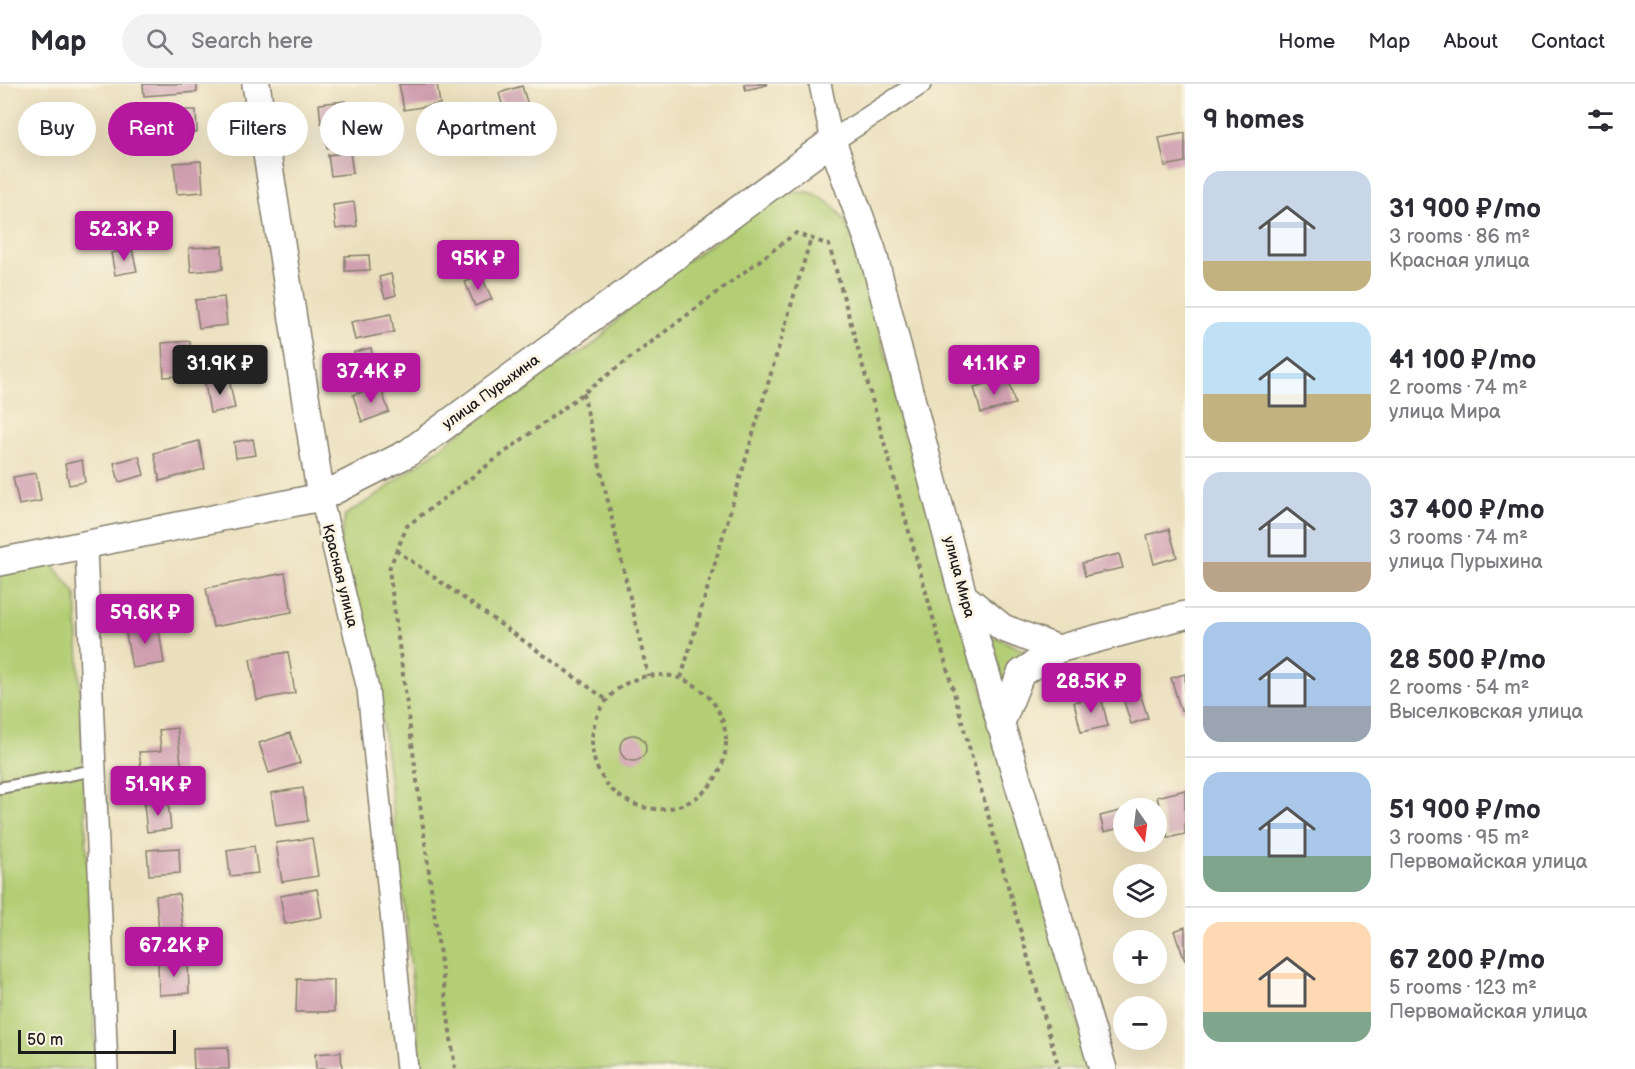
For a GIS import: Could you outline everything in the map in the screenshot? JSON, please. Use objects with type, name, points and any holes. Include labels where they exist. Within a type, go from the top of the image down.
[{"type":"street","name":"Красная улица","points":[[256,84],[321,497],[368,689],[407,1069]]},
{"type":"street","name":"улица Мира","points":[[820,84],[832,141],[872,250],[963,596],[1103,1069]]},
{"type":"street","name":"улица Пурыхина","points":[[0,562],[321,497],[408,453],[832,141],[920,84]]},
{"type":"street","points":[[86,546],[107,1069]]},
{"type":"street","points":[[963,596],[1003,628],[1058,649]]},
{"type":"street","points":[[1000,725],[1021,673],[1058,649],[1185,615]]},
{"type":"lane","points":[[0,788],[95,770]]},
{"type":"path","points":[[455,1069],[389,569],[396,550],[407,525],[796,233],[829,245],[1059,1069]]},
{"type":"path","points":[[681,678],[811,238]]},
{"type":"path","points":[[583,393],[648,676]]},
{"type":"path","points":[[396,550],[607,700]]},
{"type":"path","points":[[668,675],[681,678],[701,690],[717,707],[723,721],[726,752],[722,767],[704,792],[677,806],[646,808],[619,795],[603,778],[594,758],[592,743],[598,713],[607,700],[628,682],[648,676],[668,675]]},
{"type":"green space","points":[[809,192],[824,199],[835,208],[844,219],[851,234],[1092,1069],[421,1069],[402,883],[378,687],[340,546],[345,515],[376,496],[550,365],[566,360],[589,348],[623,314],[666,277],[771,201],[788,193]]},
{"type":"green space","points":[[53,564],[76,595],[96,1069],[0,1069],[0,574]]},
{"type":"green space","points":[[989,634],[1027,652],[1003,681]]},
{"type":"building","points":[[143,84],[197,84],[197,92],[144,96]]},
{"type":"building","points":[[399,84],[437,84],[440,102],[416,102],[416,108],[404,110]]},
{"type":"building","points":[[744,84],[767,84],[767,85],[746,90]]},
{"type":"building","points":[[522,86],[527,102],[502,102],[499,93]]},
{"type":"building","points":[[195,110],[196,110],[197,132],[195,132]]},
{"type":"building","points":[[1185,133],[1185,162],[1165,166],[1159,138]]},
{"type":"building","points":[[328,156],[351,156],[353,173],[331,176]]},
{"type":"building","points":[[201,161],[203,192],[177,194],[174,163]]},
{"type":"building","points":[[354,202],[357,226],[336,229],[333,205]]},
{"type":"building","points":[[222,246],[223,269],[191,272],[189,248]]},
{"type":"building","points":[[132,249],[137,271],[115,275],[111,253]]},
{"type":"building","points":[[369,255],[370,270],[345,271],[345,256]]},
{"type":"building","points":[[391,274],[396,295],[385,298],[379,277]]},
{"type":"building","points":[[481,275],[492,299],[475,306],[465,282]]},
{"type":"building","points":[[224,297],[227,325],[199,328],[195,300]]},
{"type":"building","points":[[391,314],[394,332],[355,340],[351,322]]},
{"type":"building","points":[[190,341],[192,375],[164,377],[162,343]]},
{"type":"building","points":[[371,348],[377,379],[360,382],[354,352]]},
{"type":"building","points":[[1008,378],[1015,404],[981,413],[974,387]]},
{"type":"building","points":[[229,379],[235,408],[210,413],[205,383]]},
{"type":"building","points":[[380,386],[389,412],[362,422],[353,395]]},
{"type":"building","points":[[253,439],[256,455],[236,458],[234,442]]},
{"type":"building","points":[[199,441],[205,469],[160,481],[154,453]]},
{"type":"building","points":[[139,456],[144,475],[119,482],[114,463]]},
{"type":"building","points":[[82,460],[85,482],[69,485],[65,464]]},
{"type":"building","points":[[36,473],[41,501],[19,505],[13,477]]},
{"type":"building","points":[[1169,529],[1177,557],[1154,564],[1147,535]]},
{"type":"building","points":[[1119,554],[1123,568],[1085,576],[1082,563]]},
{"type":"building","points":[[285,573],[292,612],[213,627],[206,588]]},
{"type":"building","points":[[158,623],[164,663],[132,668],[125,628]]},
{"type":"building","points":[[288,652],[295,693],[257,700],[250,659]]},
{"type":"building","points":[[1185,674],[1185,710],[1181,711],[1171,678]]},
{"type":"building","points":[[1139,690],[1148,718],[1131,724],[1122,695]]},
{"type":"building","points":[[1101,696],[1108,726],[1081,732],[1074,702]]},
{"type":"building","points":[[177,728],[182,771],[142,776],[139,752],[161,751],[159,730]]},
{"type":"building","points":[[290,733],[300,763],[269,773],[259,743]]},
{"type":"building","points":[[633,735],[642,739],[646,748],[642,757],[633,761],[624,757],[620,748],[624,739]]},
{"type":"building","points":[[303,788],[308,821],[276,826],[271,793]]},
{"type":"building","points":[[1185,790],[1185,834],[1168,838],[1167,798],[1157,797]]},
{"type":"building","points":[[168,802],[171,829],[147,832],[144,805]]},
{"type":"building","points":[[1113,813],[1113,830],[1104,832],[1100,816]]},
{"type":"building","points":[[312,838],[318,876],[282,882],[276,843]]},
{"type":"building","points":[[254,846],[258,873],[230,876],[227,850]]},
{"type":"building","points":[[179,848],[180,873],[149,875],[147,850]]},
{"type":"building","points":[[317,889],[322,917],[285,924],[280,896]]},
{"type":"building","points":[[179,894],[183,929],[159,932],[156,896]]},
{"type":"building","points":[[1185,927],[1185,961],[1174,931]]},
{"type":"building","points":[[188,961],[189,993],[159,995],[158,963]]},
{"type":"building","points":[[297,979],[334,980],[334,1012],[296,1012]]},
{"type":"building","points":[[228,1047],[229,1069],[194,1069],[193,1048]]},
{"type":"building","points":[[341,1052],[342,1069],[316,1069],[315,1054]]}]
